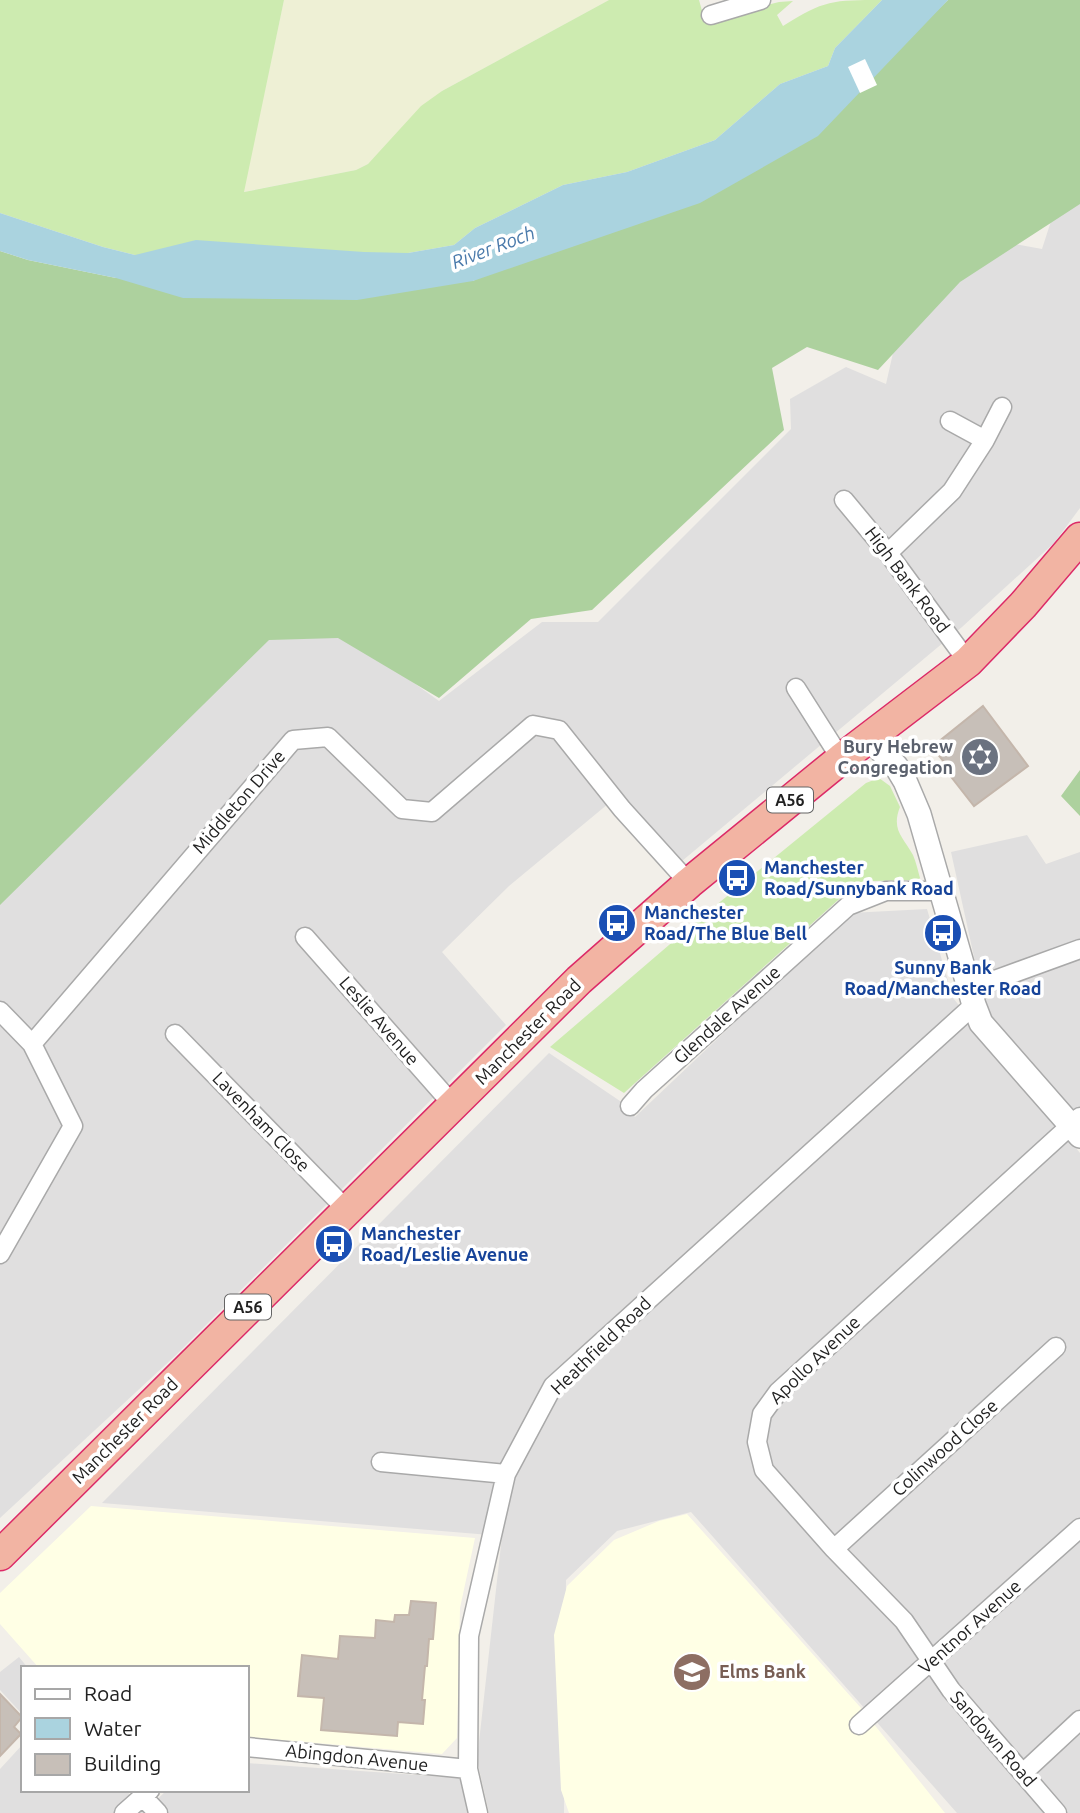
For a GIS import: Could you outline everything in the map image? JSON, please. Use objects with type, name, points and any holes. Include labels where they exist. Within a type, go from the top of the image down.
[{"type":"highway","name":"Manchester Road","points":[[0,1555],[346,1209],[579,981],[689,883],[841,759],[968,662],[1023,605],[1080,538]]},
{"type":"street","points":[[711,15],[761,0]]},
{"type":"street","points":[[888,553],[951,491],[985,440],[1002,407]]},
{"type":"street","points":[[950,421],[985,440]]},
{"type":"street","name":"High Bank Road","points":[[844,500],[888,553],[968,662]]},
{"type":"street","points":[[796,688],[841,759]]},
{"type":"street","name":"Middleton Drive","points":[[32,1044],[292,740],[328,737],[402,809],[432,812],[533,725],[559,730],[622,809],[689,883]]},
{"type":"street","points":[[869,738],[896,766],[919,814],[981,1023],[1077,1126]]},
{"type":"street","name":"Glendale Avenue","points":[[629,1106],[848,906],[886,891],[942,891]]},
{"type":"street","name":"Leslie Avenue","points":[[305,937],[454,1106]]},
{"type":"street","points":[[972,997],[1080,949]]},
{"type":"street","name":"Heathfield Road","points":[[478,1813],[468,1769],[469,1636],[506,1474],[553,1386],[972,997]]},
{"type":"street","points":[[0,1011],[32,1044],[73,1126],[3,1242]]},
{"type":"street","name":"Lavenham Close","points":[[175,1034],[346,1209]]},
{"type":"street","name":"Apollo Avenue","points":[[932,1662],[904,1621],[764,1471],[757,1442],[762,1414],[778,1392],[1077,1126]]},
{"type":"street","name":"Colinwood Close","points":[[834,1549],[1055,1347]]},
{"type":"street","points":[[381,1462],[506,1474]]},
{"type":"street","name":"Ventnor Avenue","points":[[859,1725],[1080,1528]]},
{"type":"street","name":"Sandown Road","points":[[932,1662],[951,1690],[1057,1813]]},
{"type":"street","points":[[1023,1773],[1080,1720]]},
{"type":"street","name":"Abingdon Avenue","points":[[248,1747],[468,1769]]},
{"type":"street","points":[[124,1813],[147,1793],[158,1813]]},
{"type":"shaded area","points":[[284,0],[609,0],[442,91],[368,164],[356,170],[243,192]]},
{"type":"shaded area","points":[[1080,173],[1080,508],[1054,543],[962,627],[682,861],[620,794],[509,886],[442,952],[506,1025],[176,1355],[0,1518],[0,883],[266,590],[353,639],[439,701],[542,622],[598,622],[791,429],[790,399],[846,367],[886,384],[907,291],[977,237],[1042,249],[1061,190]]},
{"type":"shaded area","points":[[1027,835],[1046,864],[1080,852],[1080,1123],[987,1016],[951,852]]},
{"type":"shaded area","points":[[927,909],[953,998],[1080,1153],[1080,1813],[957,1813],[691,1512],[617,1531],[566,1580],[564,1813],[489,1813],[477,1760],[502,1536],[102,1503],[549,1053],[620,1101],[635,1117],[850,913]]},
{"type":"shaded area","points":[[91,1506],[475,1538],[460,1608],[457,1738],[442,1754],[248,1737],[248,1666],[37,1666],[0,1624],[0,1593]]},
{"type":"shaded area","name":"Elms Bank","points":[[687,1514],[861,1708],[945,1813],[569,1813],[561,1790],[554,1635],[567,1586],[614,1540],[659,1521]]},
{"type":"shaded area","points":[[19,1657],[26,1666],[21,1666],[21,1713],[0,1690],[0,1672]]},
{"type":"shaded area","points":[[21,1746],[21,1792],[128,1792],[144,1812],[165,1792],[248,1792],[248,1763],[460,1778],[477,1813],[0,1813],[0,1769]]},
{"type":"green space","points":[[0,0],[284,0],[244,192],[356,170],[368,164],[421,106],[442,91],[609,0],[699,0],[704,18],[712,19],[793,1],[777,15],[783,26],[819,6],[830,3],[882,0],[835,48],[828,66],[780,84],[715,140],[627,172],[563,185],[475,228],[454,245],[408,253],[135,255],[0,213]]},
{"type":"green space","points":[[948,0],[1080,0],[1080,204],[960,282],[878,370],[807,347],[772,368],[784,430],[592,610],[531,619],[439,698],[338,638],[269,640],[0,905],[0,251],[28,260],[116,278],[473,281],[924,23]]},
{"type":"green space","points":[[1080,770],[1080,816],[1061,796]]},
{"type":"green space","points":[[879,778],[890,786],[900,807],[898,828],[914,858],[920,878],[918,880],[873,881],[847,892],[624,1093],[550,1047],[704,915],[866,783]]},
{"type":"water","name":"River Roch","points":[[882,0],[948,0],[818,136],[700,203],[473,281],[357,300],[183,298],[116,278],[28,260],[0,251],[0,213],[135,255],[196,240],[408,253],[454,245],[475,228],[563,185],[627,172],[715,140],[780,84],[828,66],[835,48]]},
{"type":"pier","points":[[865,59],[877,85],[860,93],[848,67]]},
{"type":"building","name":"Bury Hebrew Congregation","points":[[983,706],[1028,766],[974,806],[945,769],[948,767],[932,747]]},
{"type":"building","points":[[411,1601],[436,1603],[433,1639],[429,1639],[425,1666],[423,1724],[398,1722],[397,1736],[321,1730],[324,1698],[298,1696],[302,1655],[338,1659],[340,1636],[375,1638],[376,1620],[394,1622],[395,1615],[409,1615]]},
{"type":"building","points":[[0,1694],[21,1716],[14,1727],[21,1734],[0,1756]]},
{"type":"place","name":"Bury Hebrew Congregation","points":[[980,757]]},
{"type":"place","name":"Manchester Road/Sunnybank Road","points":[[737,878]]},
{"type":"place","name":"Manchester Road/The Blue Bell","points":[[617,923]]},
{"type":"place","name":"Sunny Bank Road/Manchester Road","points":[[943,933]]},
{"type":"place","name":"Manchester Road/Leslie Avenue","points":[[334,1244]]},
{"type":"place","name":"Elms Bank","points":[[692,1672]]}]
